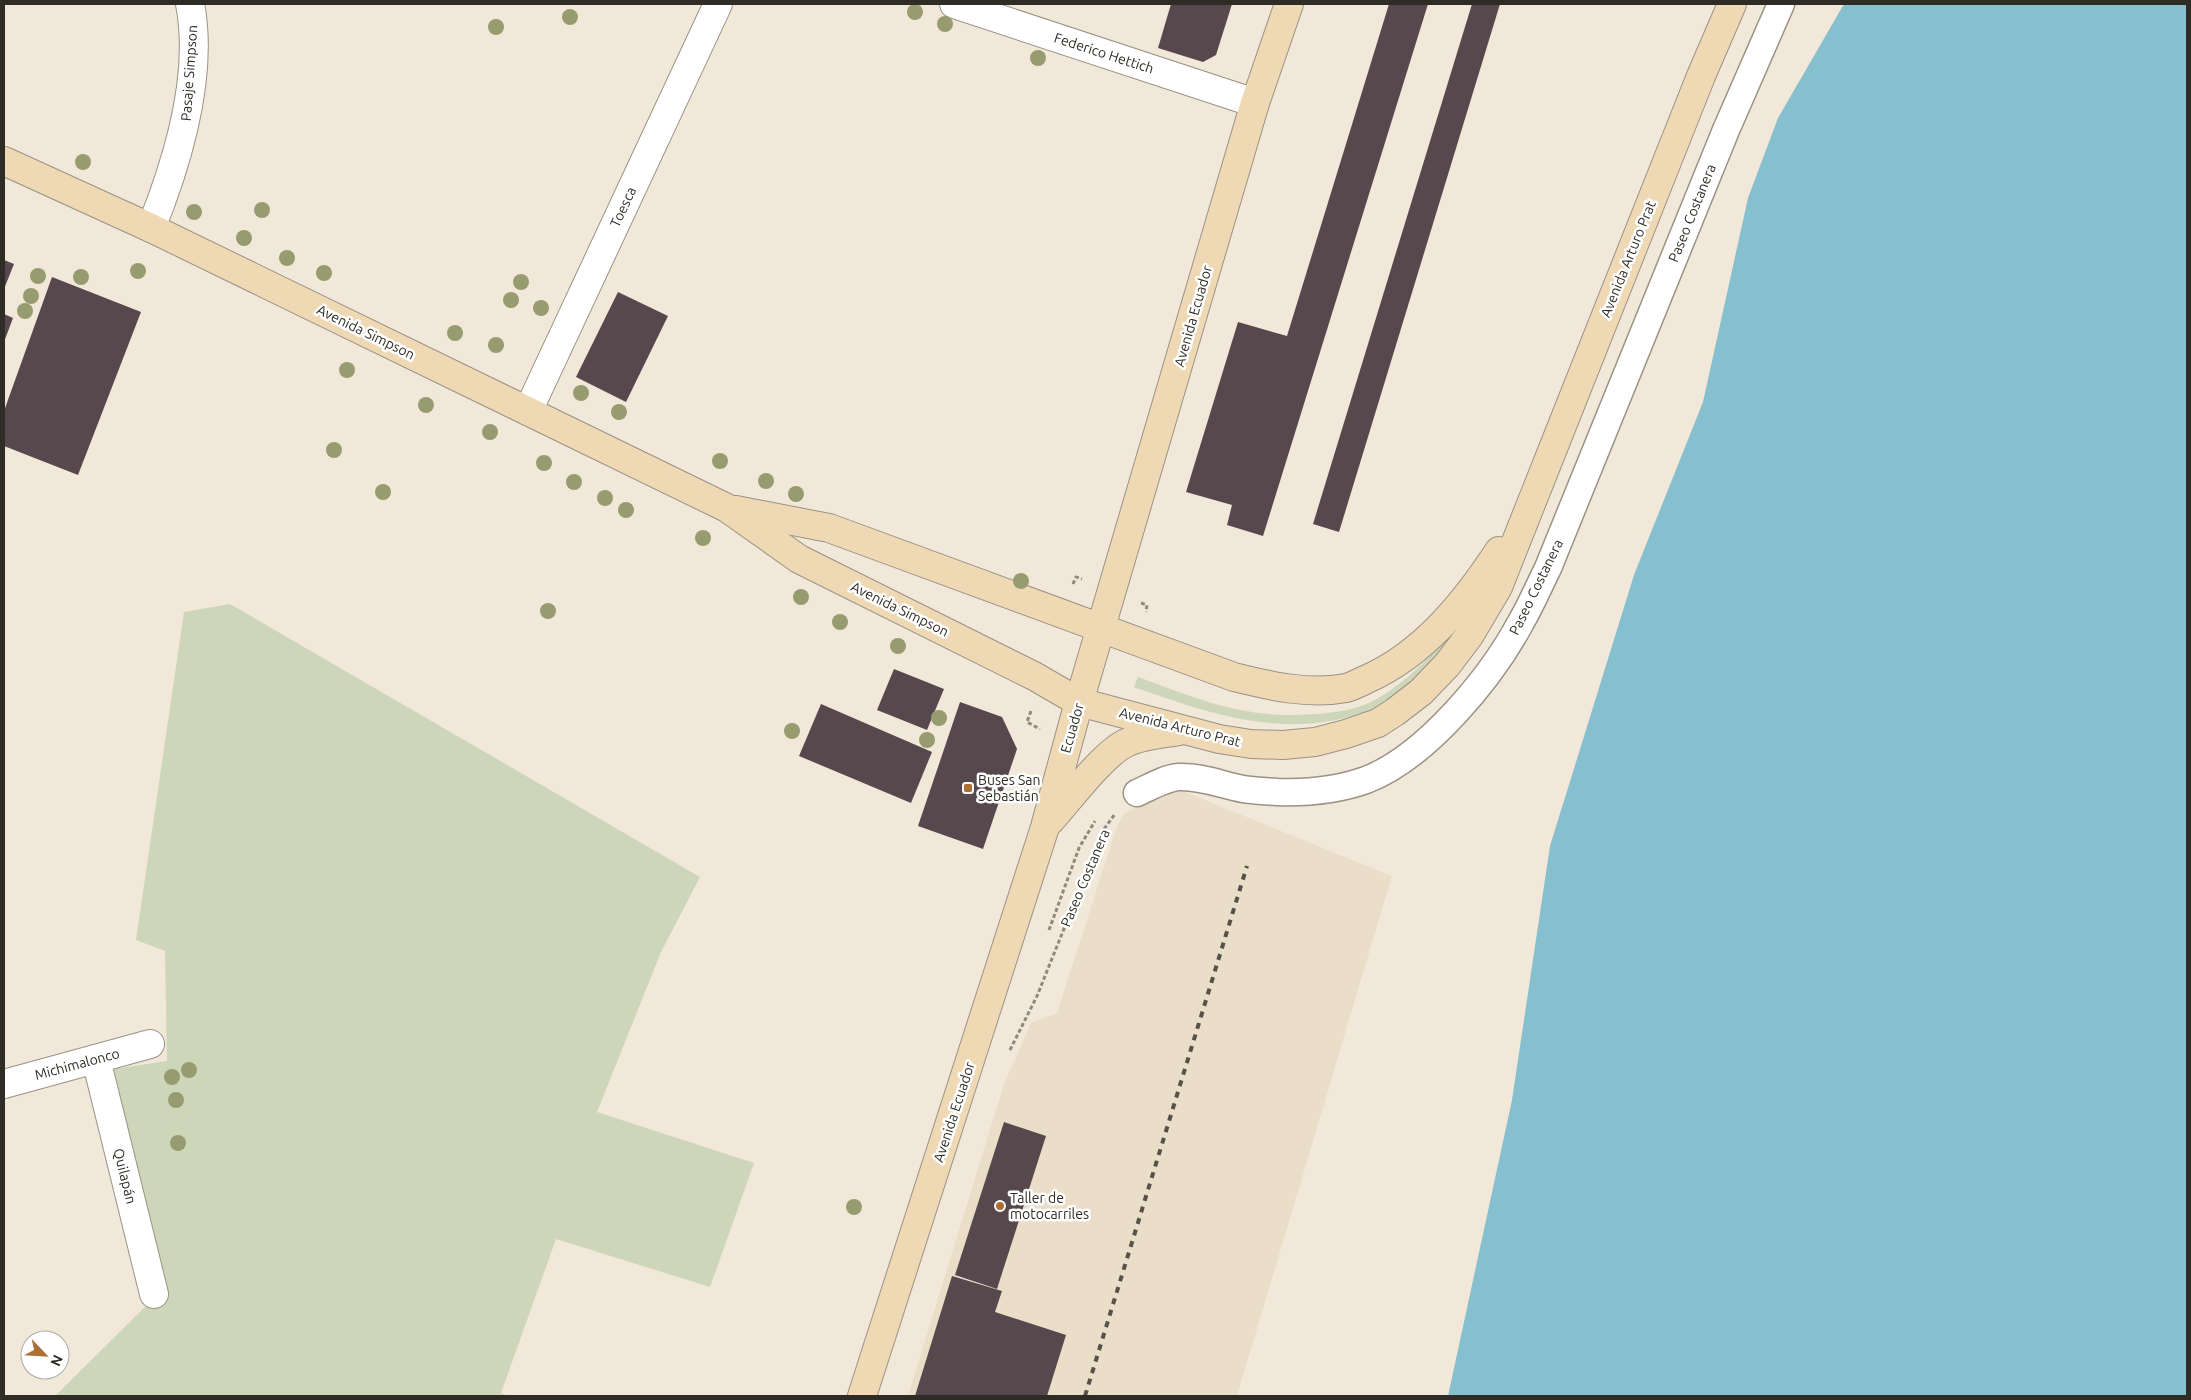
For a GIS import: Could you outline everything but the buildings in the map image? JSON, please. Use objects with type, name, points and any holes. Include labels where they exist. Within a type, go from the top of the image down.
[{"type":"main road","name":"Avenida Ecuador","points":[[1102,629],[1255,102],[1289,4]]},
{"type":"main road","name":"Avenida Arturo Prat","points":[[1079,702],[1219,739],[1251,744],[1283,745],[1315,742],[1378,723],[1421,692],[1447,665],[1469,636],[1498,587],[1701,76],[1732,4]]},
{"type":"main road","name":"Avenida Simpson","points":[[4,161],[151,228],[727,508],[799,559],[1034,676],[1079,702]]},
{"type":"main road","name":"Avenida Simpson","points":[[727,508],[829,528],[1102,629]]},
{"type":"main road","name":"Avenida Arturo Prat","points":[[1102,629],[1234,677],[1270,686],[1304,690],[1347,688],[1384,671],[1419,646],[1446,620],[1470,594],[1525,515]]},
{"type":"main road","name":"Ecuador","points":[[1045,827],[1079,702],[1102,629]]},
{"type":"main road","points":[[1045,827],[1098,766],[1125,743],[1151,735],[1188,730]]},
{"type":"main road","name":"Avenida Ecuador","points":[[862,1396],[1045,827]]},
{"type":"street","name":"Pasaje Simpson","points":[[151,228],[167,189],[185,128],[192,74],[194,24],[190,4]]},
{"type":"street","name":"Toesca","points":[[528,411],[718,4]]},
{"type":"street","name":"Federico Hettich","points":[[954,4],[1255,102]]},
{"type":"street","name":"Paseo Costanera","points":[[1137,793],[1178,777],[1201,779],[1244,790],[1278,792],[1314,792],[1368,779],[1401,762],[1429,739],[1490,672],[1521,623],[1548,568],[1726,130],[1781,4]]},
{"type":"street","name":"Michimalonco","points":[[4,1084],[150,1044]]},
{"type":"street","name":"Quilapán","points":[[96,1059],[154,1294]]},
{"type":"path","points":[[1139,643],[1148,606]]},
{"type":"path","name":"Paseo Costanera","points":[[1008,1053],[1037,996],[1104,829],[1124,802],[1137,793]]},
{"type":"shaded area","points":[[1180,790],[1392,876],[1237,1396],[908,1396],[1004,1084],[1031,1023],[1057,1013],[1117,826],[1124,814],[1154,796]]},
{"type":"green space","points":[[230,604],[700,877],[661,952],[597,1112],[754,1163],[710,1287],[556,1239],[501,1393],[508,1396],[55,1396],[164,1288],[128,1147],[114,1069],[167,1061],[165,951],[136,940],[184,612]]},
{"type":"green space","points":[[1468,611],[1468,625],[1411,687],[1381,706],[1332,721],[1303,724],[1246,720],[1189,706],[1134,687],[1138,677],[1225,706],[1268,714],[1315,714],[1351,709],[1371,702],[1398,685],[1424,662]]},
{"type":"water","points":[[1844,4],[2187,4],[2187,1396],[1448,1396],[1512,1100],[1550,846],[1634,575],[1703,402],[1748,198],[1778,118]]},
{"type":"railway","points":[[1085,1396],[1247,866]]},
{"type":"place","name":"Buses San Sebastián","points":[[968,788]]},
{"type":"place","name":"Taller de motocarriles","points":[[1000,1206]]}]
